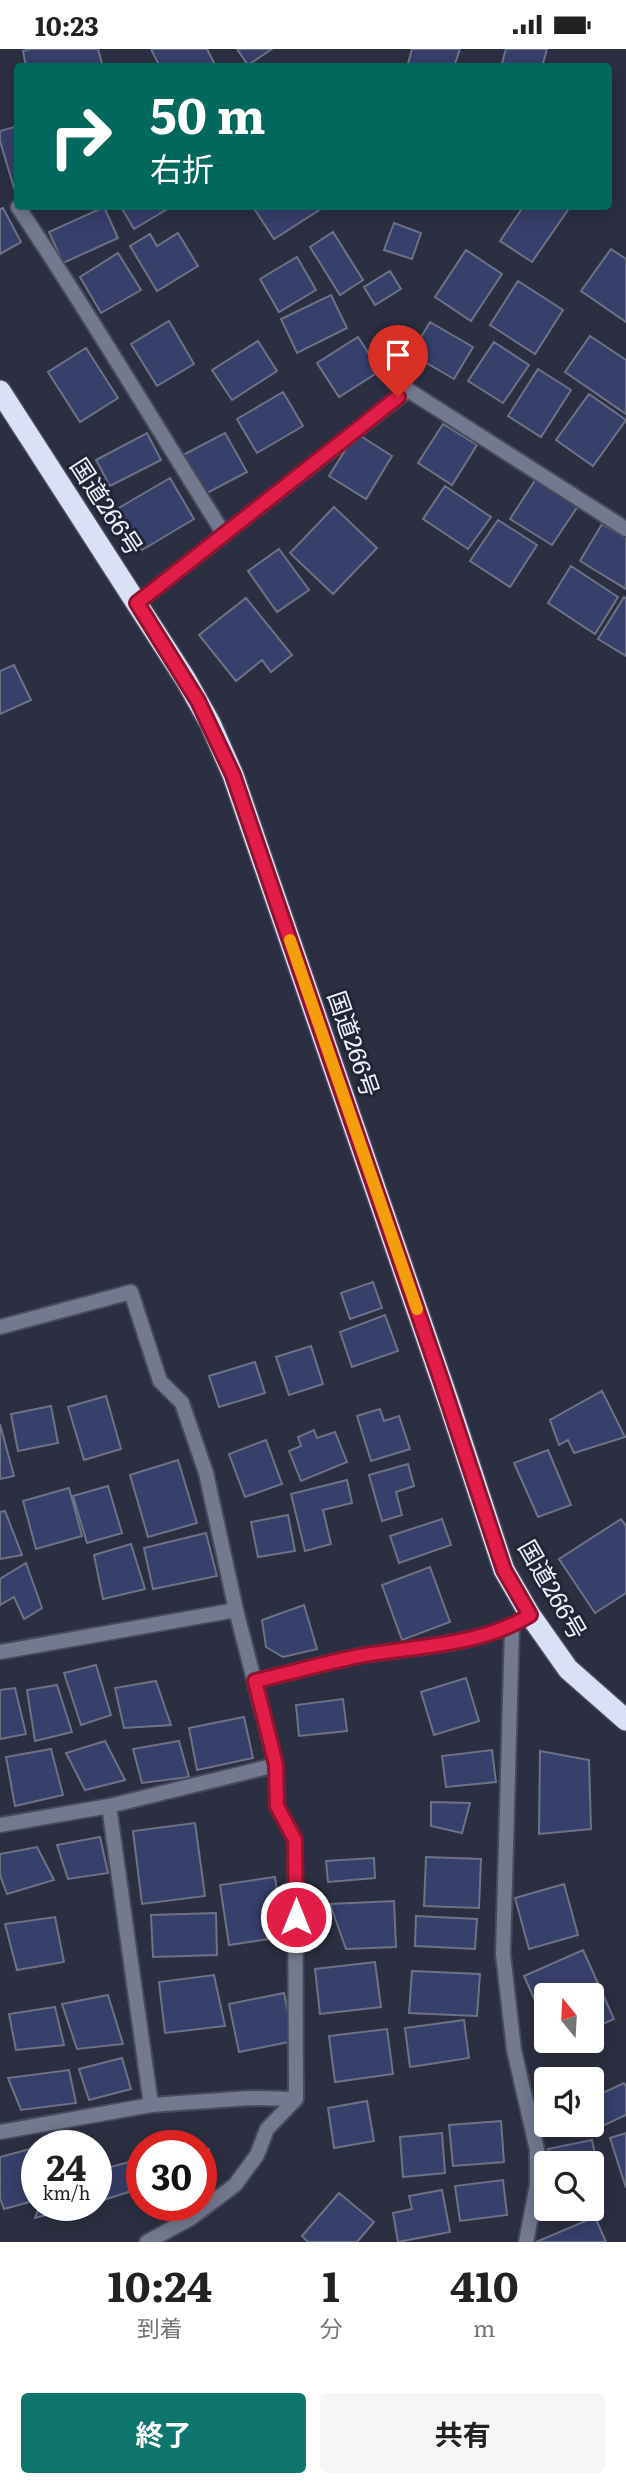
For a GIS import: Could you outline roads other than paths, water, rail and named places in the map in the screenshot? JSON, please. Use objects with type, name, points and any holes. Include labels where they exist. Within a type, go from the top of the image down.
[{"type":"highway","name":"国道266号","points":[[0,391],[198,701],[233,775],[446,1393],[504,1570],[530,1615],[568,1669],[626,1720]]},
{"type":"street","points":[[20,210],[225,534]]},
{"type":"street","points":[[137,603],[408,390],[626,529]]},
{"type":"street","points":[[0,1327],[131,1292],[160,1381],[181,1403],[206,1473],[236,1610],[276,1765],[277,1806],[295,1840],[296,2099],[267,2129],[257,2155],[235,2185],[191,2218],[146,2242]]},
{"type":"street","points":[[0,1652],[236,1610]]},
{"type":"street","points":[[255,1681],[357,1657],[472,1638],[512,1627],[530,1615]]},
{"type":"street","points":[[512,1627],[503,1954],[514,2050],[537,2150],[537,2185],[526,2242]]},
{"type":"street","points":[[0,1825],[109,1806],[276,1765]]},
{"type":"street","points":[[109,1806],[151,2105]]},
{"type":"street","points":[[0,2132],[151,2105],[250,2098],[296,2099]]}]
